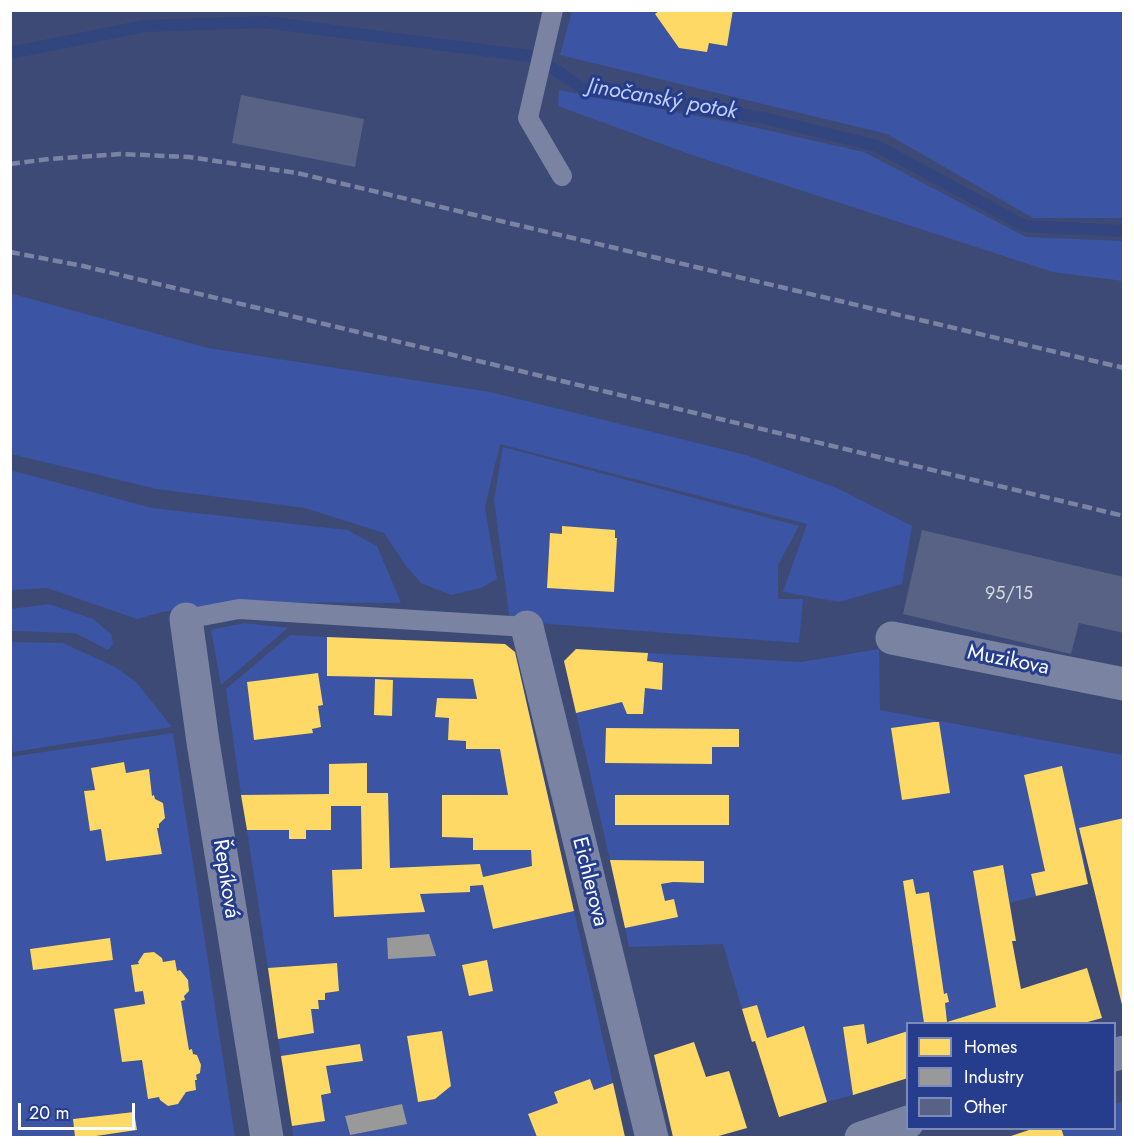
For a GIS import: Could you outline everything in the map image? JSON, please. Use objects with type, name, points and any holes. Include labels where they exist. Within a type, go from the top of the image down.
[{"type":"street","name":"Řepíková","points":[[186,620],[205,753],[267,1137]]},
{"type":"street","name":"Eichlerova","points":[[527,627],[652,1137]]},
{"type":"street","name":"Muzikova","points":[[892,638],[1124,684]]},
{"type":"street","points":[[861,1137],[906,1123]]},
{"type":"lane","points":[[551,18],[528,118],[562,176]]},
{"type":"lane","points":[[186,620],[239,609],[527,627]]},
{"type":"shaded area","points":[[572,11],[660,11],[655,14],[679,48],[707,52],[709,43],[727,46],[733,11],[1123,11],[1123,218],[1033,218],[887,134],[560,55]]},
{"type":"shaded area","points":[[559,90],[744,125],[864,152],[1026,237],[1123,241],[1123,281],[1053,272],[692,155],[558,106]]},
{"type":"shaded area","points":[[10,293],[208,348],[490,392],[746,455],[837,488],[912,526],[902,584],[839,602],[783,592],[807,524],[500,444],[485,507],[497,579],[481,588],[451,595],[421,583],[406,566],[384,533],[305,508],[157,489],[11,454]]},
{"type":"shaded area","points":[[503,447],[799,526],[778,565],[778,599],[803,599],[799,643],[510,621],[494,500]],"holes":[[[562,526],[617,538],[614,591],[547,588],[550,534],[562,534]]]},
{"type":"shaded area","points":[[10,470],[152,508],[347,530],[377,546],[401,603],[240,602],[162,612],[137,619],[47,588],[11,590]]},
{"type":"shaded area","points":[[49,604],[93,619],[111,634],[113,644],[108,650],[75,633],[11,631],[11,609]]},
{"type":"shaded area","points":[[244,623],[288,628],[221,685],[211,630]]},
{"type":"shaded area","points":[[290,635],[327,637],[327,676],[473,679],[477,699],[437,698],[435,717],[449,718],[448,740],[466,741],[466,749],[500,749],[508,795],[443,795],[442,837],[473,838],[473,850],[531,850],[532,866],[483,877],[480,864],[390,868],[388,794],[367,793],[367,763],[329,764],[329,794],[241,795],[226,689]],"holes":[[[318,673],[322,705],[318,706],[321,727],[312,729],[312,733],[254,740],[247,682]],[[375,679],[393,680],[392,716],[374,715]]]},
{"type":"shaded area","points":[[11,642],[63,643],[115,667],[136,682],[172,727],[13,752],[10,736]]},
{"type":"shaded area","points":[[879,649],[880,710],[1123,755],[1123,818],[1079,828],[1088,884],[1062,767],[1024,775],[1045,871],[1031,874],[1036,896],[1010,903],[1003,865],[973,871],[996,1007],[947,1022],[945,1003],[949,1002],[947,994],[944,994],[929,892],[916,894],[913,880],[903,881],[924,1022],[906,1022],[906,1031],[867,1044],[863,1024],[843,1027],[853,1095],[827,1102],[804,1026],[767,1038],[757,1005],[742,1009],[723,944],[629,947],[625,928],[678,917],[675,900],[665,901],[661,884],[704,883],[704,862],[610,860],[576,713],[622,702],[627,714],[643,714],[645,688],[662,689],[663,663],[647,661],[648,653],[801,662]],"holes":[[[939,722],[950,793],[902,800],[891,728]],[[739,730],[712,747],[711,764],[606,763]],[[615,795],[729,795],[729,825],[615,825]]]},
{"type":"shaded area","points":[[173,733],[235,1137],[100,1137],[136,1130],[134,1112],[73,1119],[75,1137],[11,1137],[10,757]],"holes":[[[124,762],[126,773],[149,770],[152,796],[154,795],[155,799],[163,803],[165,818],[157,828],[162,854],[106,861],[101,829],[90,830],[84,791],[95,789],[92,767]],[[110,938],[113,960],[33,969],[30,949]],[[154,952],[162,958],[163,962],[175,960],[177,971],[180,970],[181,974],[187,978],[189,988],[188,993],[184,996],[185,1000],[181,1001],[189,1050],[193,1054],[196,1053],[201,1070],[199,1075],[196,1075],[196,1090],[186,1092],[178,1104],[168,1106],[159,1097],[148,1098],[142,1060],[122,1062],[114,1009],[145,1004],[143,991],[135,991],[131,966],[139,964],[144,953]]]},
{"type":"shaded area","points":[[331,806],[361,806],[362,869],[424,911],[420,894],[483,885],[493,929],[574,911],[613,1083],[594,1090],[590,1079],[554,1092],[558,1103],[528,1114],[537,1137],[293,1137],[292,1126],[325,1120],[321,1095],[331,1093],[326,1066],[363,1061],[360,1044],[281,1056],[278,1039],[314,1033],[311,1009],[319,1009],[318,1000],[325,1000],[325,993],[337,963],[268,968],[247,830],[289,830],[289,839],[306,839],[306,830],[331,830]],"holes":[[[429,934],[388,959],[387,938]],[[486,960],[493,990],[469,996],[462,966]],[[442,1031],[451,1086],[435,1099],[408,1036]],[[402,1104],[406,1124],[349,1135],[345,1116]]]},
{"type":"shaded area","points":[[1123,1101],[1123,1137],[1064,1137],[1061,1130],[1116,1130],[1116,1104]]},
{"type":"building: Homes","points":[[660,10],[733,10],[727,46],[709,43],[707,52],[679,48],[655,14]]},
{"type":"building: Homes","points":[[562,526],[615,530],[615,538],[617,538],[614,592],[547,588],[550,533],[562,534]]},
{"type":"building: Homes","points":[[327,637],[505,644],[515,652],[574,911],[493,929],[483,885],[470,886],[470,892],[420,894],[425,912],[334,917],[332,870],[362,869],[361,806],[331,806],[331,830],[306,830],[306,839],[289,839],[289,830],[247,830],[241,795],[329,794],[329,764],[367,763],[367,793],[388,793],[390,868],[480,864],[483,877],[532,866],[531,850],[473,850],[473,838],[442,837],[442,795],[508,795],[500,749],[466,749],[466,741],[448,740],[449,718],[435,717],[437,698],[477,699],[473,679],[327,676]]},
{"type":"building: Homes","points":[[576,649],[648,653],[647,661],[663,663],[662,690],[645,688],[643,714],[627,714],[622,702],[576,713],[564,661]]},
{"type":"building: Homes","points":[[318,673],[323,705],[318,706],[321,727],[312,729],[313,733],[254,740],[247,682]]},
{"type":"building: Homes","points":[[375,679],[393,680],[392,716],[374,715]]},
{"type":"building: Homes","points":[[939,722],[950,793],[902,800],[891,728]]},
{"type":"building: Homes","points":[[606,728],[739,729],[739,747],[712,747],[712,764],[605,763]]},
{"type":"building: Homes","points":[[124,762],[126,773],[149,769],[152,796],[154,795],[155,799],[163,803],[165,818],[157,828],[162,854],[106,861],[101,829],[90,831],[84,791],[95,790],[91,768]]},
{"type":"building: Homes","points":[[1062,766],[1088,884],[1036,896],[1031,874],[1045,871],[1024,775]]},
{"type":"building: Homes","points":[[615,795],[729,795],[729,825],[615,825]]},
{"type":"building: Homes","points":[[1124,818],[1124,1009],[1123,1009],[1079,828]]},
{"type":"building: Homes","points":[[610,860],[704,861],[704,883],[661,884],[665,901],[674,899],[678,917],[625,928]]},
{"type":"building: Homes","points":[[1003,865],[1016,941],[1012,941],[1021,989],[1087,968],[1102,1018],[1088,1022],[947,1022],[996,1007],[973,871]]},
{"type":"building: Homes","points":[[913,879],[916,894],[929,892],[944,994],[947,993],[949,1002],[945,1003],[947,1022],[924,1022],[903,881]]},
{"type":"building: Homes","points":[[110,938],[113,960],[33,970],[30,949]]},
{"type":"building: Homes","points":[[154,952],[162,958],[163,962],[175,960],[177,971],[180,970],[188,980],[189,991],[184,996],[185,1000],[181,1001],[189,1050],[192,1049],[193,1054],[197,1055],[201,1065],[200,1073],[196,1075],[197,1080],[195,1080],[196,1090],[186,1092],[178,1104],[168,1106],[159,1097],[148,1099],[142,1060],[122,1062],[114,1009],[145,1004],[143,991],[135,992],[131,965],[139,964],[144,953]]},
{"type":"building: Homes","points":[[487,960],[493,991],[469,996],[462,965]]},
{"type":"building: Homes","points":[[337,963],[339,991],[325,993],[325,1000],[318,1000],[319,1009],[311,1009],[314,1033],[278,1039],[268,968]]},
{"type":"building: Homes","points":[[757,1005],[767,1038],[804,1026],[827,1102],[779,1117],[755,1041],[752,1042],[742,1009]]},
{"type":"building: Homes","points":[[864,1024],[867,1044],[906,1032],[906,1079],[853,1095],[843,1027]]},
{"type":"building: Homes","points":[[442,1031],[451,1086],[435,1099],[418,1102],[407,1036]]},
{"type":"building: Homes","points":[[694,1042],[706,1077],[729,1071],[747,1128],[715,1137],[673,1137],[654,1055]]},
{"type":"building: Homes","points":[[360,1044],[363,1061],[326,1066],[331,1093],[321,1095],[325,1121],[292,1126],[281,1056]]},
{"type":"building: Homes","points":[[590,1079],[594,1090],[613,1083],[625,1137],[537,1137],[528,1114],[558,1103],[554,1092]]},
{"type":"building: Homes","points":[[134,1112],[137,1130],[75,1137],[73,1119]]},
{"type":"building: Homes","points":[[1029,1130],[1062,1130],[1064,1137],[1008,1137]]},
{"type":"building: Industry","points":[[429,934],[436,956],[388,959],[387,938]]},
{"type":"building: Industry","points":[[402,1104],[407,1124],[350,1135],[345,1116]]},
{"type":"building: Other","points":[[241,95],[364,119],[355,167],[232,143]]},
{"type":"building: Other","points":[[922,530],[1124,577],[1124,633],[1079,623],[1071,654],[903,614]]},
{"type":"waterway","name":"Jinočanský potok","points":[[10,53],[145,26],[265,22],[536,57],[585,90],[764,118],[877,146],[1025,226],[1124,231]]},
{"type":"railway","points":[[10,164],[120,154],[189,157],[297,173],[1124,368]]},
{"type":"railway","points":[[10,252],[83,266],[1124,516]]}]
